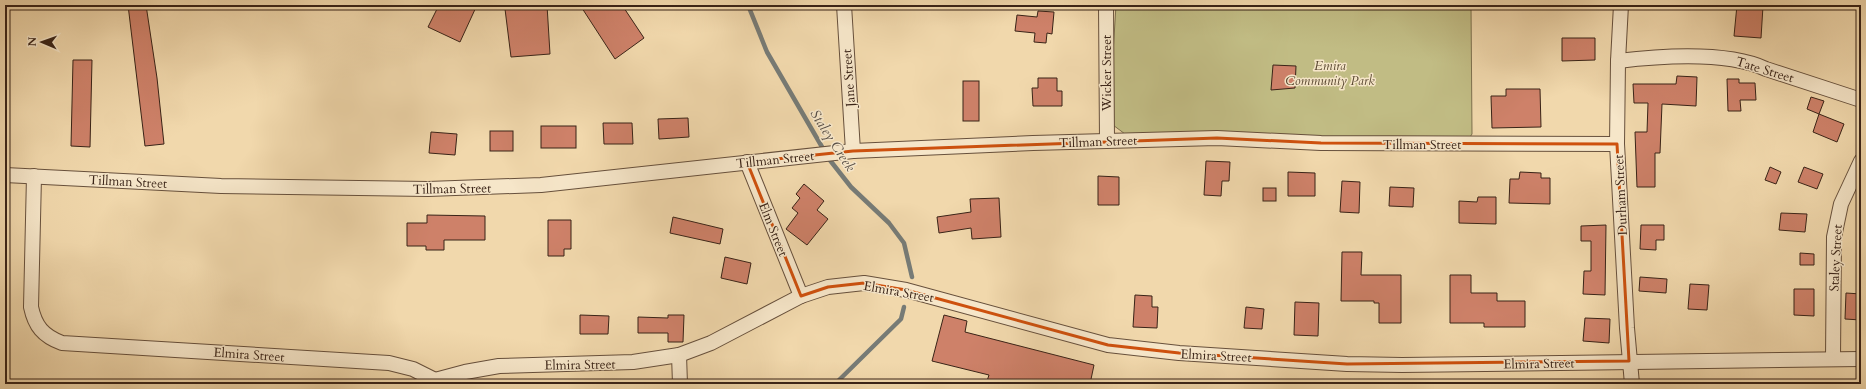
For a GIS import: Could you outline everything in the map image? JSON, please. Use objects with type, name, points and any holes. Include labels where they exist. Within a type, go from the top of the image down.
[{"type":"street","name":"Jane Street","points":[[844,5],[853,151]]},
{"type":"street","name":"Wicker Street","points":[[1106,5],[1106,140]]},
{"type":"street","name":"Durham Street","points":[[1621,5],[1618,61],[1617,144],[1629,362],[1632,384]]},
{"type":"street","name":"Tate Street","points":[[1618,61],[1644,58],[1735,59],[1861,100]]},
{"type":"street","name":"Tillman Street","points":[[5,175],[222,186],[428,190],[541,185],[853,151],[1106,140],[1217,138],[1321,143],[1617,144]]},
{"type":"street","name":"Staley Street","points":[[1833,359],[1834,237],[1841,204],[1861,161]]},
{"type":"street","name":"Elm Street","points":[[747,162],[801,296]]},
{"type":"street","name":"Elmira Street","points":[[34,176],[31,307],[33,320],[40,330],[50,339],[62,343],[389,363],[412,369],[431,382],[464,372],[500,366],[633,362],[679,356],[711,343],[801,296],[828,287],[864,283],[906,290],[1108,345],[1179,353],[1347,364],[1861,359]]},
{"type":"street","points":[[679,356],[680,384]]},
{"type":"highlighted area","points":[[1217,138],[1321,143],[1617,144],[1629,361],[1347,364],[1179,353],[1108,345],[906,290],[864,283],[828,287],[801,296],[747,162],[853,151]]},
{"type":"green space","name":"Emira Community Park","points":[[1116,5],[1471,5],[1472,134],[1468,140],[1125,134],[1113,125],[1113,54]]},
{"type":"building","points":[[128,5],[146,5],[157,78],[164,144],[145,146]]},
{"type":"building","points":[[439,5],[477,5],[460,42],[428,27]]},
{"type":"building","points":[[547,5],[550,54],[511,57],[505,9]]},
{"type":"building","points":[[580,5],[622,5],[644,38],[615,59]]},
{"type":"building","points":[[1737,5],[1763,6],[1761,38],[1734,36]]},
{"type":"building","points":[[1038,11],[1054,12],[1052,34],[1047,33],[1046,43],[1034,42],[1035,33],[1015,31],[1017,15],[1037,17]]},
{"type":"building","points":[[1562,38],[1595,38],[1595,60],[1562,61]]},
{"type":"building","points":[[73,60],[92,60],[90,147],[71,146]]},
{"type":"building","points":[[1273,65],[1296,66],[1295,88],[1271,90]]},
{"type":"building","points":[[1677,76],[1697,77],[1696,106],[1662,104],[1660,153],[1655,153],[1655,187],[1637,187],[1635,132],[1647,132],[1648,103],[1634,103],[1633,84],[1676,84]]},
{"type":"building","points":[[1038,78],[1057,78],[1057,91],[1062,91],[1062,106],[1033,106],[1032,88],[1038,88]]},
{"type":"building","points":[[1727,79],[1739,79],[1739,83],[1755,83],[1756,100],[1740,100],[1741,111],[1728,111]]},
{"type":"building","points":[[963,81],[979,81],[979,121],[963,121]]},
{"type":"building","points":[[1506,89],[1540,89],[1541,127],[1492,128],[1491,96],[1506,96]]},
{"type":"building","points":[[1811,97],[1824,101],[1819,114],[1807,109]]},
{"type":"building","points":[[1819,114],[1844,124],[1837,142],[1813,132]]},
{"type":"building","points":[[688,118],[689,137],[659,139],[658,119]]},
{"type":"building","points":[[603,123],[632,123],[633,144],[604,144]]},
{"type":"building","points":[[541,126],[576,126],[576,148],[541,148]]},
{"type":"building","points":[[490,131],[513,131],[513,151],[490,151]]},
{"type":"building","points":[[431,132],[457,134],[455,155],[429,153]]},
{"type":"building","points":[[1206,161],[1230,162],[1229,181],[1222,181],[1221,196],[1204,195]]},
{"type":"building","points":[[1770,167],[1781,172],[1776,184],[1765,180]]},
{"type":"building","points":[[1804,167],[1823,174],[1817,189],[1798,182]]},
{"type":"building","points":[[1288,172],[1315,173],[1315,196],[1288,196]]},
{"type":"building","points":[[1520,172],[1541,173],[1541,178],[1550,178],[1550,204],[1509,203],[1510,179],[1519,179]]},
{"type":"building","points":[[1098,176],[1119,177],[1119,205],[1098,205]]},
{"type":"building","points":[[1342,181],[1360,182],[1359,213],[1340,212]]},
{"type":"building","points":[[804,184],[824,201],[817,210],[828,219],[807,245],[786,229],[798,213],[792,208],[800,198],[796,194]]},
{"type":"building","points":[[1390,187],[1414,188],[1413,207],[1389,206]]},
{"type":"building","points":[[1263,188],[1276,188],[1276,201],[1263,201]]},
{"type":"building","points":[[1478,197],[1496,197],[1496,224],[1459,223],[1459,201],[1477,202]]},
{"type":"building","points":[[999,198],[1001,237],[972,239],[971,228],[939,233],[937,217],[971,212],[970,199]]},
{"type":"building","points":[[1781,213],[1807,214],[1805,232],[1779,230]]},
{"type":"building","points":[[427,215],[485,216],[485,240],[444,240],[444,250],[426,250],[426,246],[407,246],[407,223],[427,223]]},
{"type":"building","points":[[673,217],[723,229],[720,244],[670,233]]},
{"type":"building","points":[[548,220],[571,220],[571,249],[564,249],[564,256],[548,256]]},
{"type":"building","points":[[1606,225],[1605,295],[1583,294],[1584,271],[1591,271],[1591,241],[1581,241],[1581,226]]},
{"type":"building","points":[[1641,225],[1664,225],[1664,240],[1656,240],[1656,250],[1640,249]]},
{"type":"building","points":[[1342,252],[1362,252],[1361,275],[1401,275],[1401,323],[1379,323],[1379,303],[1374,303],[1374,301],[1341,301]]},
{"type":"building","points":[[1800,253],[1814,254],[1814,265],[1800,265]]},
{"type":"building","points":[[725,257],[751,263],[747,284],[721,278]]},
{"type":"building","points":[[1450,275],[1471,275],[1471,293],[1497,293],[1497,301],[1525,301],[1525,327],[1484,327],[1484,323],[1450,323]]},
{"type":"building","points":[[1640,277],[1667,279],[1666,293],[1639,291]]},
{"type":"building","points":[[1690,284],[1709,285],[1707,310],[1688,309]]},
{"type":"building","points":[[1794,289],[1814,289],[1814,316],[1794,315]]},
{"type":"building","points":[[1846,293],[1861,294],[1861,320],[1845,319]]},
{"type":"building","points":[[1135,295],[1152,296],[1152,307],[1158,307],[1157,328],[1133,327]]},
{"type":"building","points":[[1295,302],[1319,303],[1318,336],[1294,335]]},
{"type":"building","points":[[1246,307],[1264,309],[1262,329],[1244,328]]},
{"type":"building","points":[[580,315],[609,316],[608,334],[580,334]]},
{"type":"building","points":[[668,315],[684,315],[683,342],[668,342],[668,333],[638,333],[638,317],[668,318]]},
{"type":"building","points":[[944,315],[967,321],[965,332],[1094,365],[1090,384],[986,384],[989,375],[932,361]]},
{"type":"building","points":[[1585,318],[1610,319],[1609,343],[1583,341]]},
{"type":"waterway","name":"Staley Creek","points":[[748,5],[767,52],[829,159],[851,187],[889,223],[904,243],[912,277]]},
{"type":"waterway","name":"Staley Creek","points":[[835,384],[901,319],[904,307]]}]
